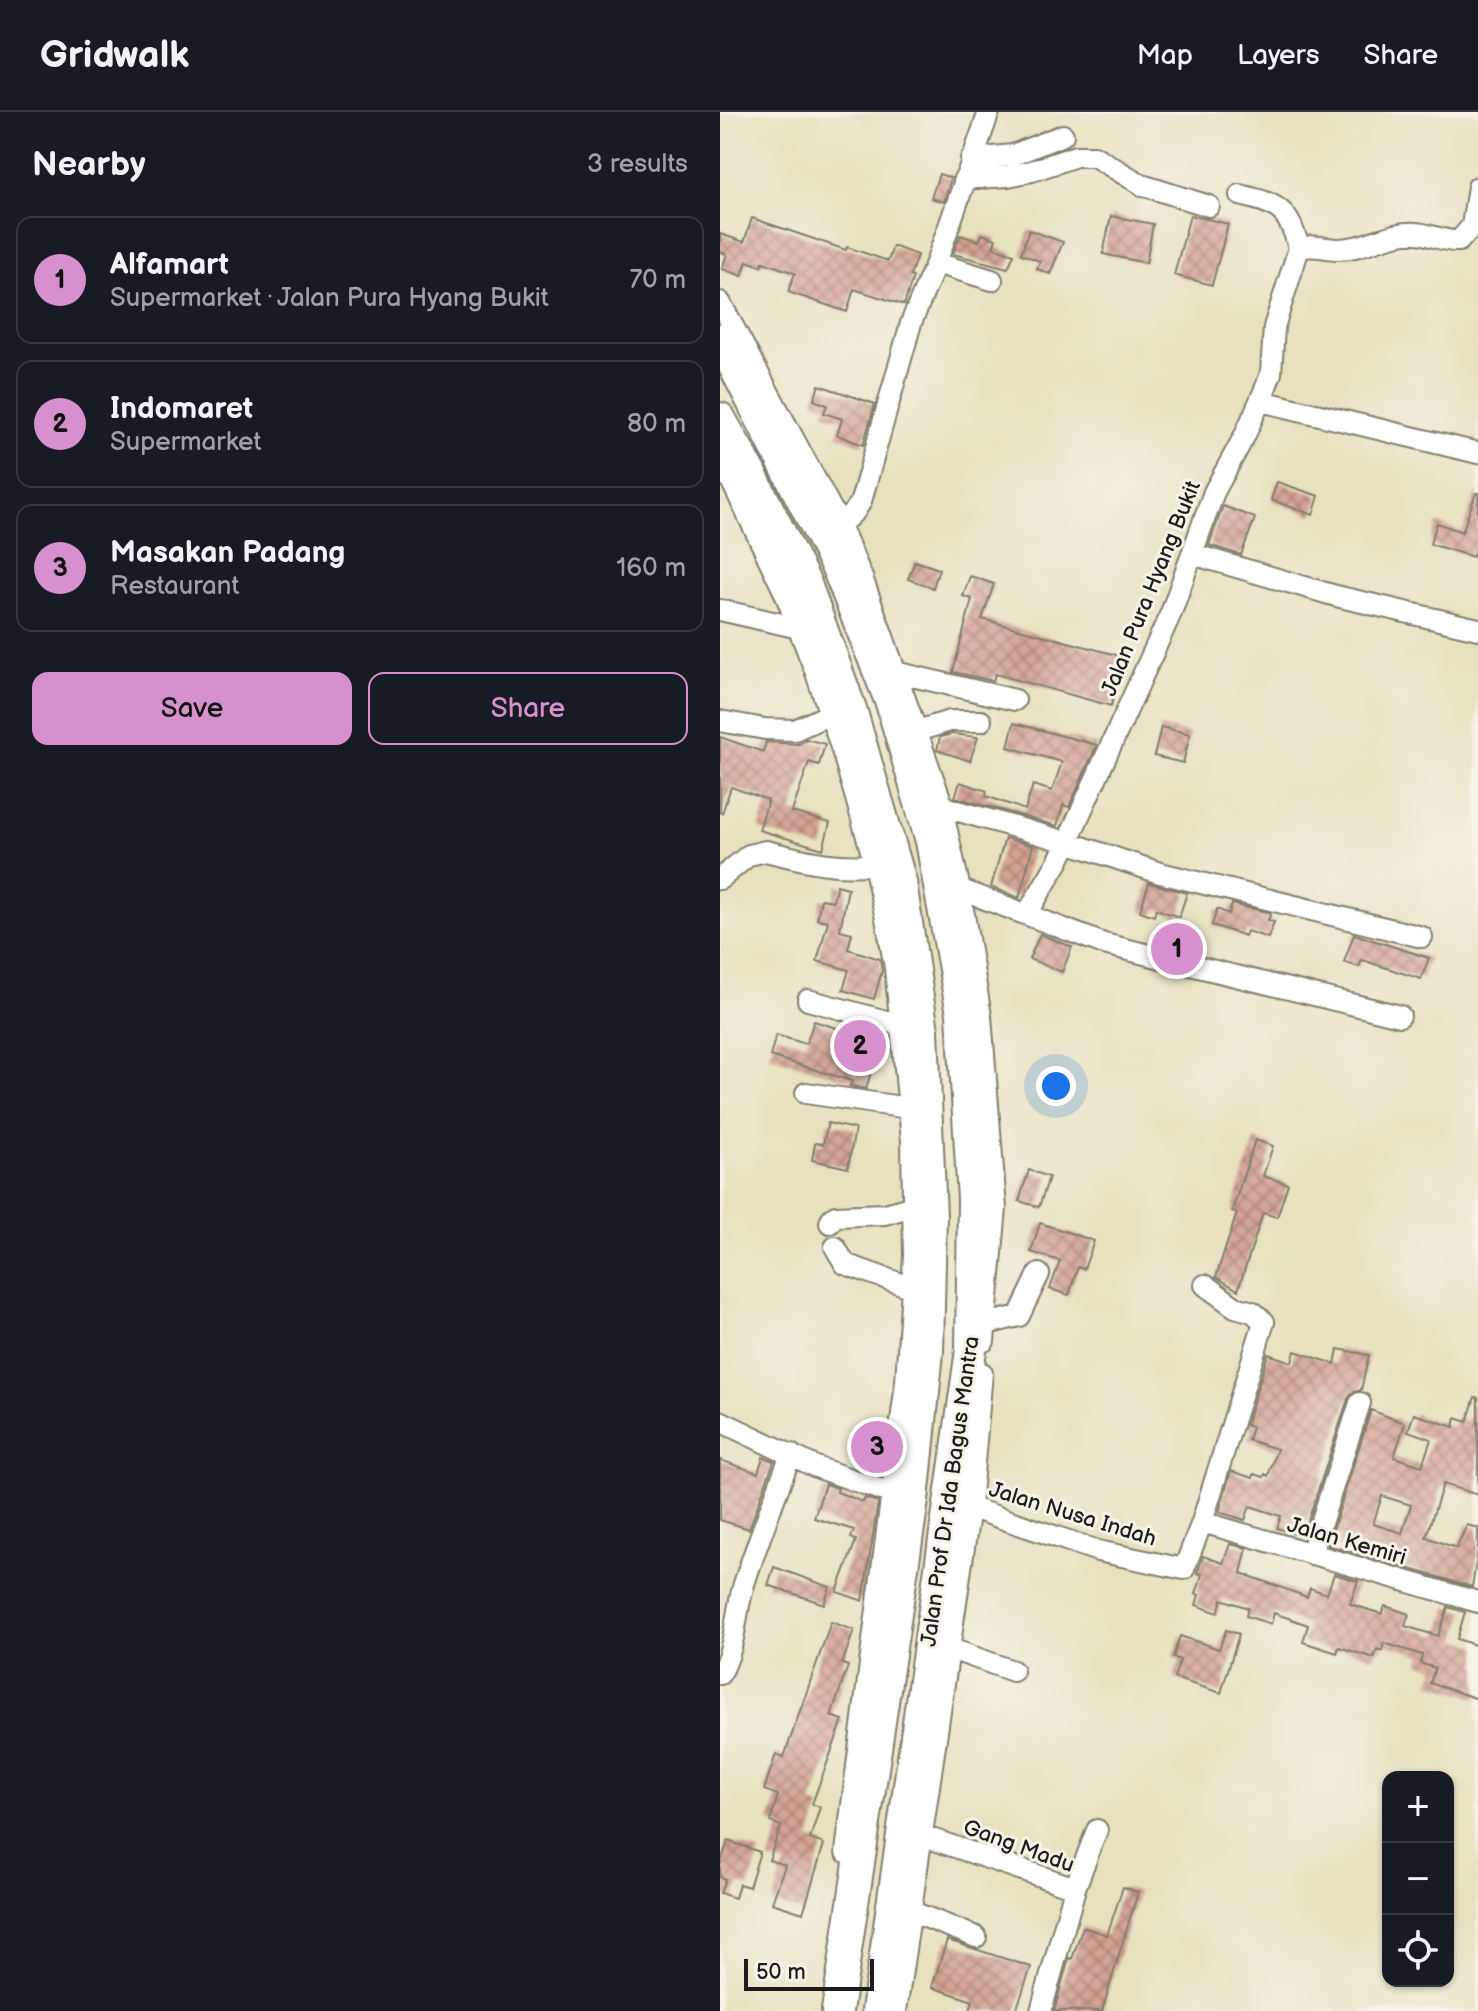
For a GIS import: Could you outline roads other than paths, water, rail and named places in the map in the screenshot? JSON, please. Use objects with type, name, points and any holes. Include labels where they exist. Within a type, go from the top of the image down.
[{"type":"highway","name":"Jalan Prof Dr Ida Bagus Mantra","points":[[720,339],[838,570],[891,703],[931,841],[962,1013],[973,1200],[971,1350],[960,1504],[877,2011]]},
{"type":"highway","name":"Jalan Prof Dr Ida Bagus Mantra","points":[[720,418],[806,584],[851,709],[885,864],[901,882],[923,1031],[931,1217],[921,1291],[928,1352],[903,1498],[837,1967],[837,2011]]},
{"type":"highway","points":[[758,489],[788,471]]},
{"type":"street","points":[[840,525],[861,501],[908,334],[989,112]]},
{"type":"street","points":[[971,159],[1013,155],[1063,135]]},
{"type":"street","points":[[964,179],[1008,176],[1076,156],[1094,156],[1142,185],[1209,206]]},
{"type":"street","points":[[1240,195],[1273,204],[1283,211],[1289,218],[1299,248],[1337,249],[1355,247],[1384,237],[1416,233],[1459,241],[1472,226],[1478,187]]},
{"type":"street","name":"Jalan Pura Hyang Bukit","points":[[1027,914],[1041,894],[1067,842],[1171,613],[1214,492],[1261,401],[1271,373],[1274,327],[1299,248]]},
{"type":"street","points":[[936,263],[992,280]]},
{"type":"street","points":[[720,302],[840,525],[917,731],[941,806],[981,1016],[996,1208],[986,1324],[960,1504],[948,1648],[896,2011]]},
{"type":"street","points":[[1261,401],[1478,453]]},
{"type":"street","points":[[720,457],[799,628],[885,864],[908,1108],[921,1291],[845,1264],[835,1247]]},
{"type":"street","points":[[1192,554],[1336,596],[1478,629]]},
{"type":"street","points":[[720,610],[799,628]]},
{"type":"street","points":[[895,672],[1015,700]]},
{"type":"street","points":[[720,721],[765,729],[795,730],[830,714]]},
{"type":"street","points":[[917,731],[950,721],[981,721]]},
{"type":"street","points":[[941,806],[1067,842],[1152,871],[1422,937]]},
{"type":"street","points":[[722,875],[756,852],[766,851],[825,866],[885,864]]},
{"type":"street","points":[[959,889],[1104,944],[1400,1016]]},
{"type":"street","points":[[808,1000],[901,1025]]},
{"type":"street","points":[[806,1093],[908,1108]]},
{"type":"street","points":[[830,1223],[836,1216],[885,1214],[913,1206]]},
{"type":"street","points":[[986,1324],[1022,1313],[1039,1274]]},
{"type":"street","points":[[1202,1522],[1264,1322],[1253,1312],[1235,1307],[1205,1285]]},
{"type":"street","points":[[1311,1554],[1360,1403]]},
{"type":"street","points":[[720,1421],[791,1454],[903,1498]]},
{"type":"street","points":[[720,1674],[734,1633],[744,1583],[791,1454]]},
{"type":"street","name":"Jalan Nusa Indah","points":[[960,1504],[1098,1551],[1184,1569],[1202,1522]]},
{"type":"street","name":"Jalan Kemiri","points":[[1202,1522],[1478,1602]]},
{"type":"street","points":[[948,1648],[1013,1671]]},
{"type":"street","points":[[1075,1888],[1097,1830]]},
{"type":"street","name":"Gang Madu","points":[[920,1835],[1075,1888],[1041,2011]]},
{"type":"street","points":[[910,1911],[976,1937]]},
{"type":"street","points":[[824,2011],[837,1967]]},
{"type":"place","name":"Alfamart","points":[[1177,949]]},
{"type":"place","name":"Indomaret","points":[[860,1046]]},
{"type":"place","name":"Masakan Padang","points":[[877,1447]]}]
